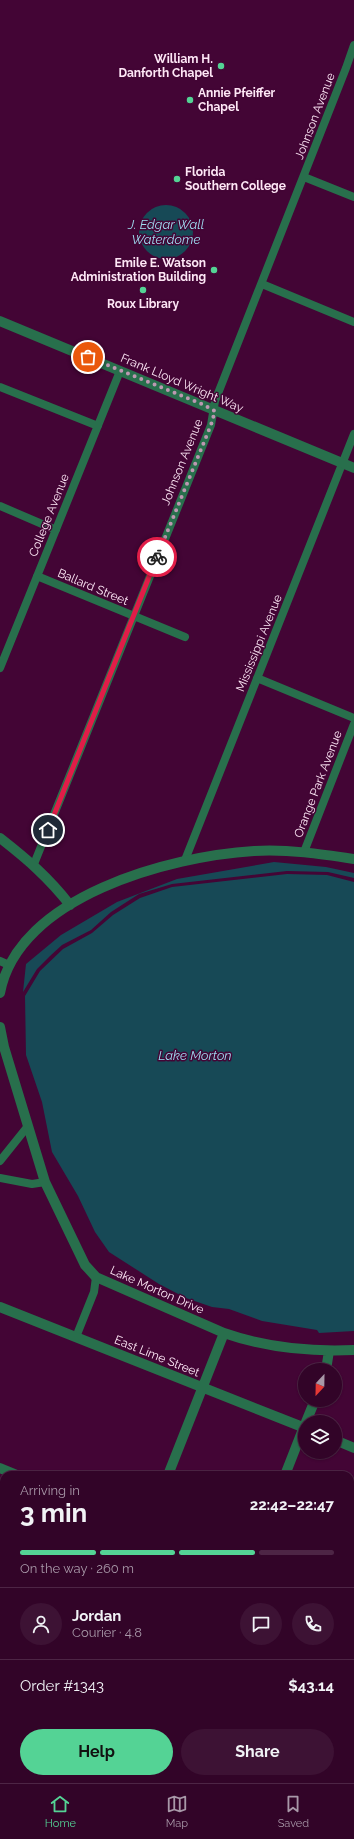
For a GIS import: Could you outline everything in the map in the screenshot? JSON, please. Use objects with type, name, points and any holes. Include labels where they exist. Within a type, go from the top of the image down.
[{"type":"street","name":"Johnson Avenue","points":[[34,864],[211,425],[215,411],[215,401],[304,177],[350,70],[354,44]]},
{"type":"street","points":[[304,177],[354,197]]},
{"type":"street","points":[[262,284],[354,322]]},
{"type":"street","name":"Frank Lloyd Wright Way","points":[[0,321],[354,468]]},
{"type":"street","name":"College Avenue","points":[[0,668],[120,371]]},
{"type":"street","points":[[0,387],[98,426]]},
{"type":"street","name":"Mississippi Avenue","points":[[185,860],[354,434]]},
{"type":"street","points":[[0,506],[56,530]]},
{"type":"street","name":"Ballard Street","points":[[37,576],[133,617],[185,637]]},
{"type":"street","points":[[257,678],[354,718]]},
{"type":"street","name":"Orange Park Avenue","points":[[304,852],[354,724]]},
{"type":"street","points":[[0,838],[34,864],[53,883],[70,905]]},
{"type":"street","points":[[0,993],[4,963],[19,950],[35,932],[70,905],[102,888],[149,869],[207,856],[256,851],[304,852],[354,859]]},
{"type":"street","name":"Lake Morton Drive","points":[[0,1027],[2,1047],[45,1182],[86,1265],[96,1277],[224,1333],[243,1339],[283,1348],[329,1351],[354,1350]]},
{"type":"street","points":[[0,1161],[28,1126]]},
{"type":"street","points":[[0,1178],[32,1184],[45,1182]]},
{"type":"street","points":[[76,1337],[94,1292],[96,1277]]},
{"type":"street","name":"East Lime Street","points":[[0,1307],[202,1388],[298,1422]]},
{"type":"street","points":[[170,1471],[224,1333]]},
{"type":"street","points":[[327,1363],[329,1351]]},
{"type":"street","points":[[287,1471],[298,1442]]},
{"type":"street","points":[[342,1443],[354,1448]]},
{"type":"water","name":"J. Edgar Wall Waterdome","points":[[161,205],[171,205],[181,209],[189,217],[193,227],[193,237],[189,247],[181,255],[171,259],[161,259],[151,255],[143,247],[139,237],[139,227],[143,217],[151,209]]},
{"type":"water","points":[[274,862],[326,867],[354,873],[354,878],[328,872],[287,871],[172,884],[139,894],[111,912],[91,930],[62,945],[37,969],[23,992],[26,964],[61,935],[117,902],[177,879]]},
{"type":"water","name":"Lake Morton","points":[[287,874],[327,875],[354,882],[354,1331],[319,1333],[317,1330],[262,1321],[229,1309],[212,1307],[186,1298],[159,1284],[109,1252],[95,1232],[78,1196],[52,1152],[42,1102],[26,1055],[25,996],[40,971],[63,949],[92,933],[113,915],[140,898],[172,887]]},
{"type":"way so far","points":[[88,357],[202,404],[215,411],[211,425],[157,557]]},
{"type":"place","name":"William H. Danforth Chapel","points":[[221,66]]},
{"type":"place","name":"Annie Pfeiffer Chapel","points":[[190,100]]},
{"type":"place","name":"Florida Southern College","points":[[177,179]]},
{"type":"place","name":"Emile E. Watson Administration Building","points":[[214,270]]},
{"type":"place","name":"Roux Library","points":[[143,290]]},
{"type":"route","points":[[48,830],[157,557]]}]
